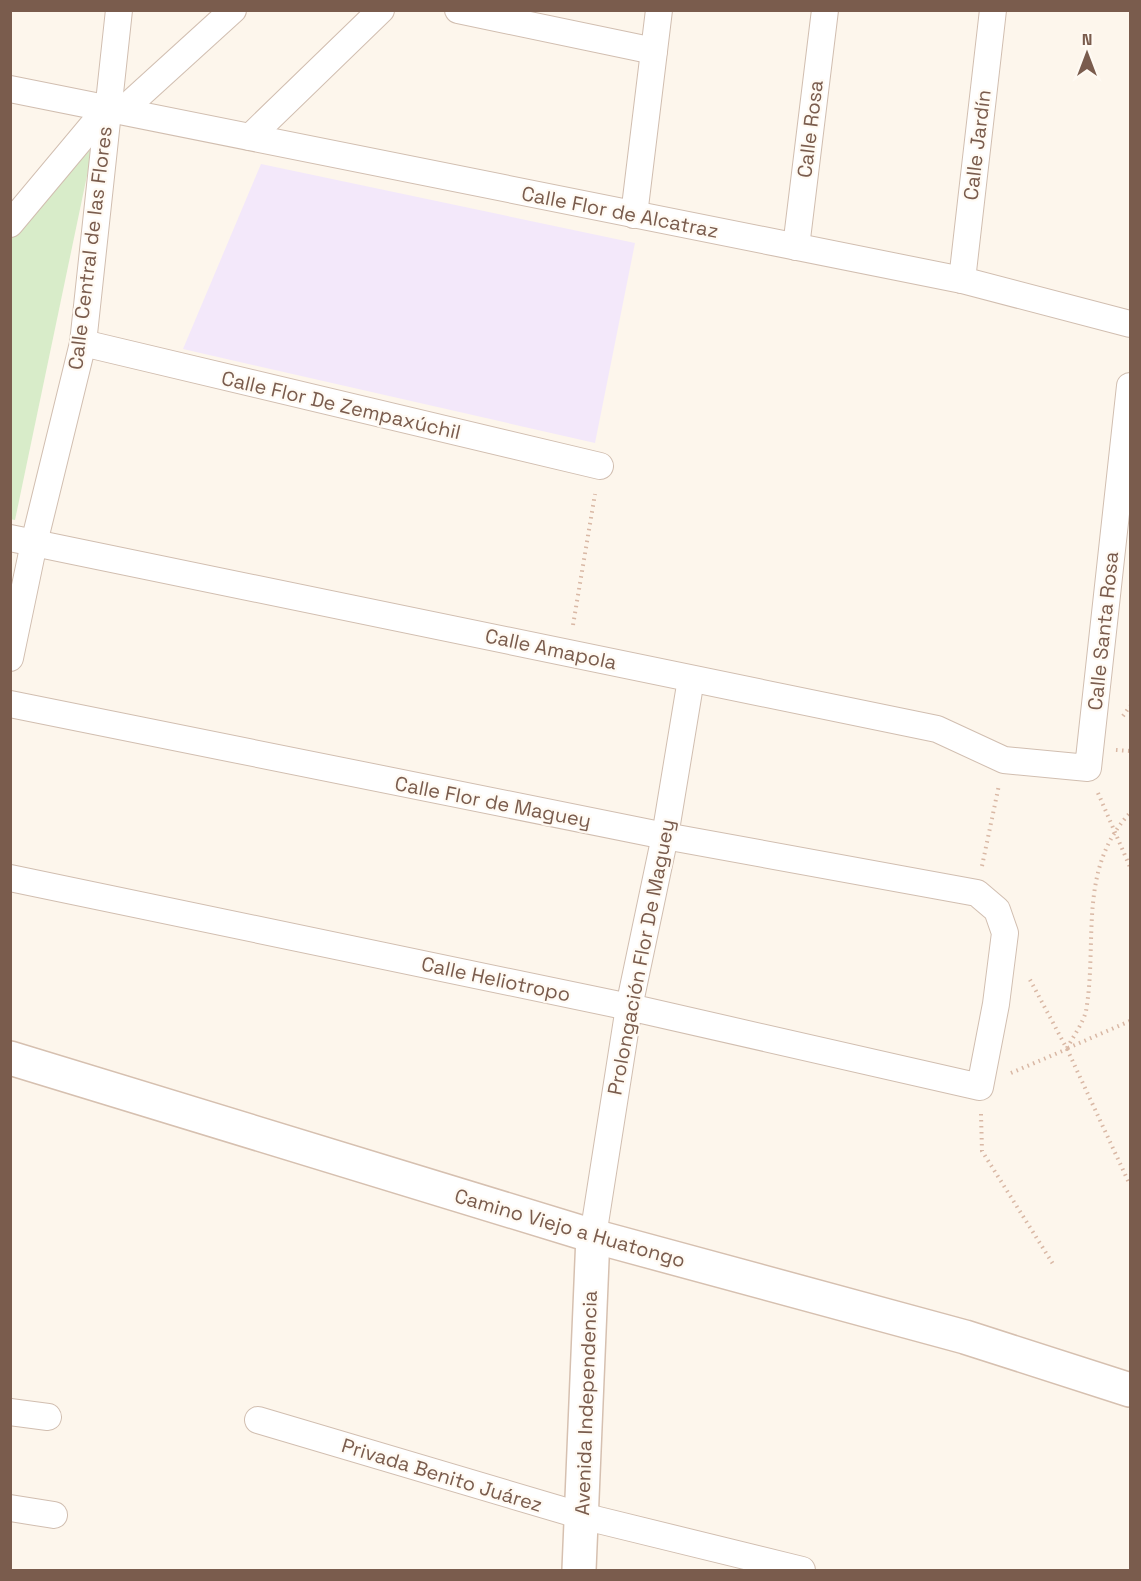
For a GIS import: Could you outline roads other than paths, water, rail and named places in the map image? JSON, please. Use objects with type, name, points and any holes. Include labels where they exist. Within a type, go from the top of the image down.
[{"type":"main road","name":"Camino Viejo a Huatongo","points":[[10,1058],[592,1236],[965,1337],[1131,1390]]},
{"type":"main road","name":"Avenida Independencia","points":[[579,1570],[592,1236]]},
{"type":"street","name":"Calle Central de las Flores","points":[[10,658],[22,540],[83,343],[115,109],[119,10]]},
{"type":"street","points":[[10,224],[115,109],[233,10]]},
{"type":"street","points":[[250,137],[381,10]]},
{"type":"street","points":[[458,10],[654,51]]},
{"type":"street","points":[[634,214],[658,10]]},
{"type":"street","name":"Calle Rosa","points":[[796,248],[825,10]]},
{"type":"street","name":"Calle Jardín","points":[[962,280],[993,10]]},
{"type":"street","name":"Calle Flor de Alcatraz","points":[[10,89],[962,280],[1131,324]]},
{"type":"street","name":"Calle Flor De Zempaxúchil","points":[[83,343],[600,466]]},
{"type":"street","name":"Calle Santa Rosa","points":[[1088,768],[1131,386]]},
{"type":"street","name":"Calle Amapola","points":[[22,540],[937,729],[1004,760],[1088,768]]},
{"type":"street","name":"Prolongación Flor De Maguey","points":[[592,1236],[629,1007],[665,836],[691,678]]},
{"type":"street","name":"Calle Flor de Maguey","points":[[10,704],[665,836],[977,893],[997,910],[1005,933],[996,1004],[980,1086]]},
{"type":"street","name":"Calle Heliotropo","points":[[10,878],[629,1007],[980,1086]]},
{"type":"street","points":[[10,1412],[48,1417]]},
{"type":"street","name":"Privada Benito Juárez","points":[[258,1420],[582,1516],[802,1570]]},
{"type":"street","points":[[10,1508],[54,1515]]}]
